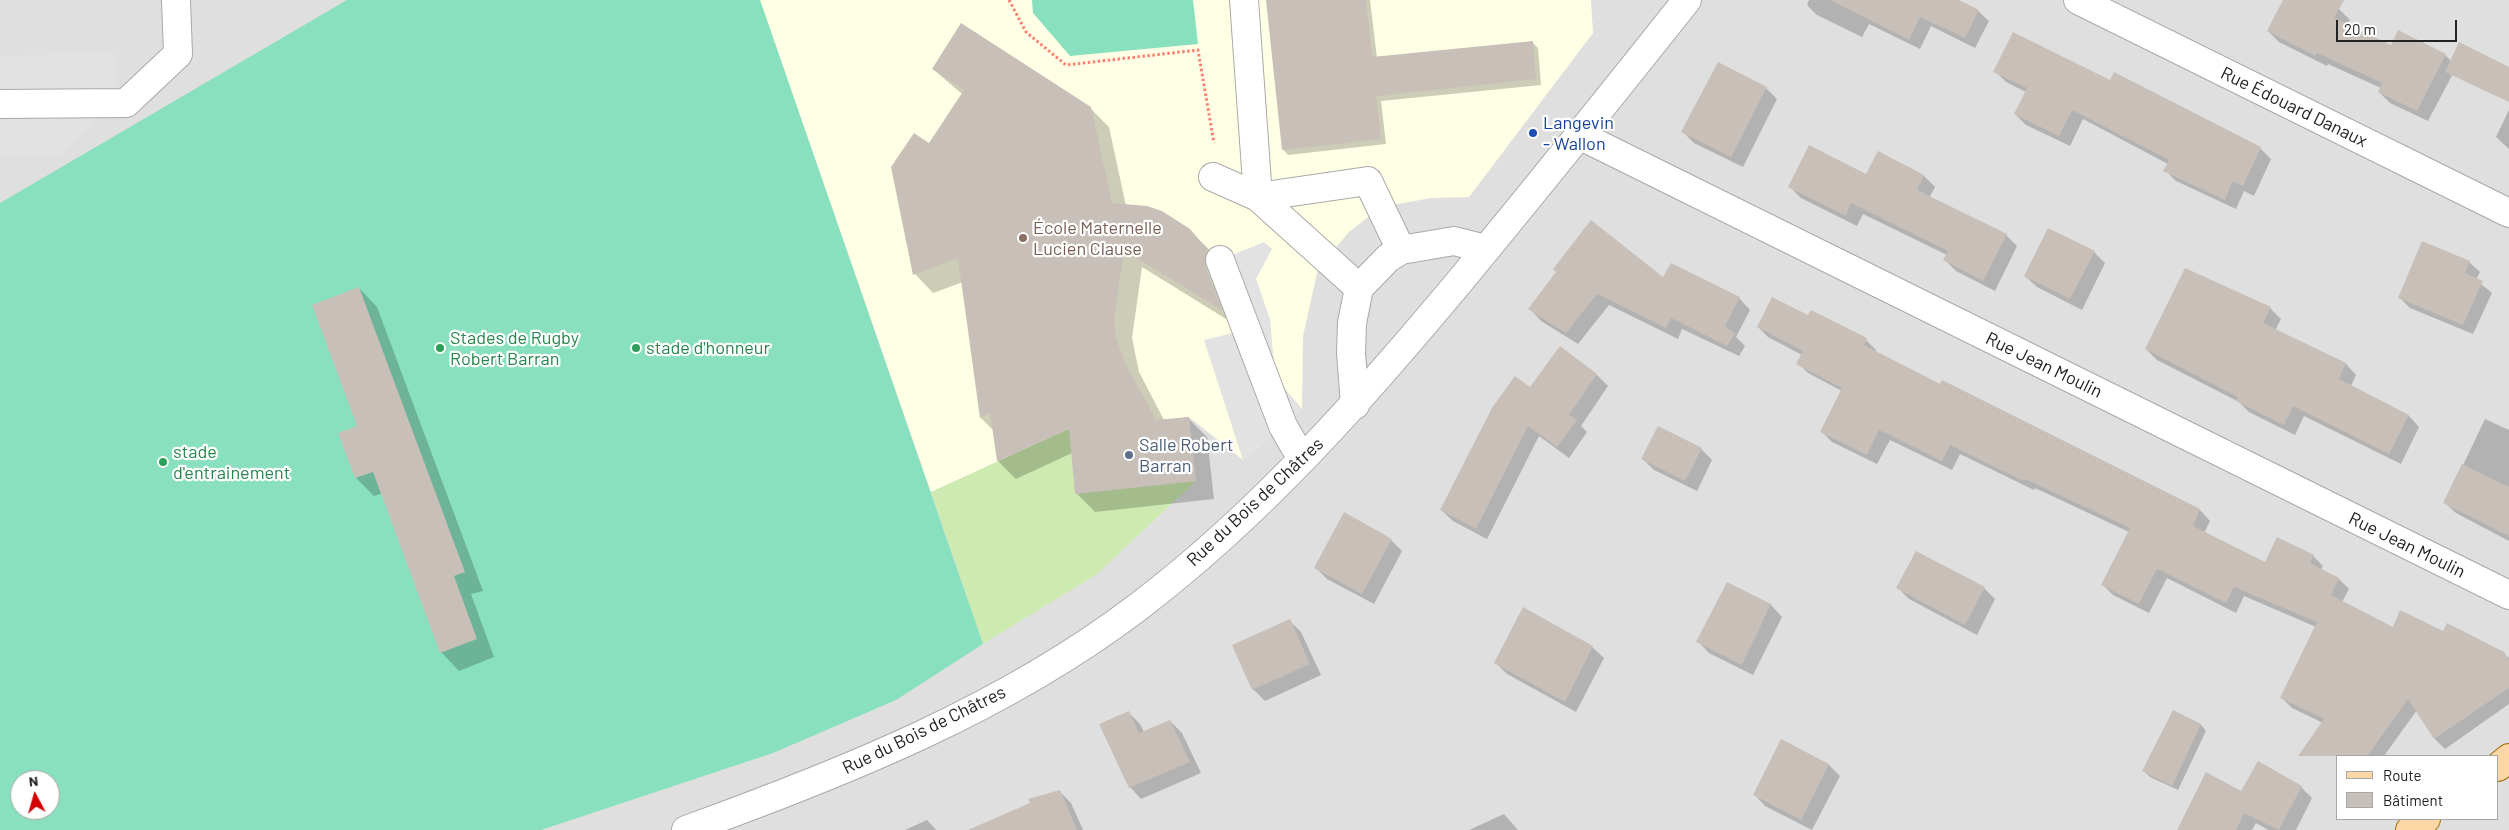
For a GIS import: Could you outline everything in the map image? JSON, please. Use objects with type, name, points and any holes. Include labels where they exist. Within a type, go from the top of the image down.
[{"type":"main road","points":[[2499,766],[2509,758]]},
{"type":"main road","points":[[2410,830],[2425,820]]},
{"type":"street","points":[[0,104],[126,102],[178,54],[176,0]]},
{"type":"street","points":[[1244,0],[1258,197]]},
{"type":"street","name":"Rue du Bois de Châtres","points":[[686,830],[782,795],[897,747],[1001,694],[1071,653],[1138,607],[1226,534],[1355,404],[1486,249],[1687,0]]},
{"type":"street","name":"Rue Édouard Danaux","points":[[2078,0],[2509,213]]},
{"type":"street","name":"Rue Jean Moulin","points":[[1579,135],[2509,595]]},
{"type":"street","points":[[1213,177],[1258,197],[1359,288]]},
{"type":"street","points":[[1258,197],[1377,180],[1401,250]]},
{"type":"street","points":[[1355,404],[1351,343],[1352,323],[1359,288],[1388,258],[1401,250],[1454,241],[1486,249]]},
{"type":"street","points":[[1220,260],[1283,426],[1302,459]]},
{"type":"path","points":[[1009,0],[1026,32],[1066,65],[1198,50],[1214,144]]},
{"type":"shaded area","points":[[0,0],[2509,0],[2509,830],[0,830]]},
{"type":"shaded area","points":[[760,0],[1591,0],[1593,33],[1469,197],[1431,198],[1381,207],[1349,232],[1318,269],[1303,336],[1302,409],[1243,460],[1189,417],[1069,429],[931,492]]},
{"type":"shaded area","points":[[115,53],[115,85],[90,126],[63,154],[0,156],[0,56]]},
{"type":"shaded area","points":[[1264,242],[1272,249],[1256,279],[1270,319],[1275,377],[1302,409],[1243,460],[1204,340],[1233,333],[1220,260]]},
{"type":"green space","name":"Stades de Rugby Robert Barran","points":[[347,0],[760,0],[983,644],[896,700],[773,753],[541,830],[0,830],[0,203]]},
{"type":"green space","points":[[1032,0],[1193,0],[1198,44],[1070,56],[1033,13]]},
{"type":"green space","points":[[1069,429],[1075,494],[1196,481],[1097,574],[983,644],[931,492]]},
{"type":"building","points":[[1266,0],[1366,0],[1372,57],[1533,41],[1536,79],[1376,96],[1381,139],[1282,150]]},
{"type":"building","points":[[1830,0],[1959,0],[1979,10],[1965,38],[1920,17],[1909,40]]},
{"type":"building","points":[[2283,0],[2344,0],[2334,18],[2391,45],[2398,30],[2446,54],[2417,111],[2378,92],[2382,83],[2317,53],[2315,56],[2267,31]]},
{"type":"building","points":[[961,23],[1091,107],[1112,203],[1147,206],[1162,211],[1190,229],[1208,250],[1205,257],[1205,266],[1222,310],[1124,250],[1114,319],[1116,338],[1125,363],[1156,420],[1189,417],[1196,481],[1075,494],[1069,428],[997,461],[990,412],[980,418],[958,258],[913,275],[891,167],[914,133],[929,143],[964,90],[932,69]]},
{"type":"building","points":[[2013,32],[2110,80],[2114,72],[2261,147],[2243,186],[2233,181],[2225,200],[2163,171],[2169,160],[2072,110],[2059,136],[2014,114],[2027,88],[1993,72]]},
{"type":"building","points":[[2459,42],[2509,67],[2509,102],[2445,72]]},
{"type":"building","points":[[1718,62],[1767,87],[1731,157],[1681,132]]},
{"type":"building","points":[[1809,145],[1866,174],[1878,151],[1924,175],[1917,190],[2007,234],[1983,281],[1943,260],[1948,251],[1851,203],[1846,216],[1788,187]]},
{"type":"building","points":[[1591,220],[1663,277],[1671,263],[1740,297],[1725,326],[1735,334],[1727,346],[1671,318],[1666,328],[1597,294],[1566,333],[1528,309],[1556,272],[1553,269]]},
{"type":"building","points":[[2048,228],[2095,251],[2070,299],[2024,276]]},
{"type":"building","points":[[2422,241],[2470,261],[2465,273],[2483,281],[2463,325],[2398,298]]},
{"type":"building","points":[[2185,268],[2271,307],[2263,323],[2346,363],[2339,379],[2409,415],[2389,454],[2293,406],[2284,425],[2236,401],[2238,397],[2145,349]]},
{"type":"building","points":[[359,287],[465,572],[454,576],[477,639],[440,653],[373,472],[355,478],[338,433],[357,426],[312,305]]},
{"type":"building","points":[[1772,297],[1808,315],[1811,310],[1867,338],[1864,345],[1940,384],[1942,380],[2200,509],[2193,526],[2265,562],[2277,537],[2314,555],[2310,563],[2339,578],[2331,595],[2393,627],[2400,610],[2443,631],[2447,623],[2504,652],[2509,660],[2509,688],[2434,739],[2408,699],[2368,755],[2298,756],[2324,719],[2280,698],[2317,622],[2234,587],[2226,603],[2157,569],[2139,604],[2101,585],[2130,528],[2025,479],[2023,481],[1950,445],[1942,461],[1879,430],[1867,455],[1820,432],[1842,388],[1796,364],[1803,351],[1757,327]]},
{"type":"building","points":[[1560,346],[1597,374],[1569,415],[1577,420],[1557,447],[1528,426],[1476,529],[1440,510],[1492,408],[1515,376],[1530,387]]},
{"type":"building","points":[[1658,426],[1702,448],[1685,481],[1641,459]]},
{"type":"building","points":[[2462,464],[2509,487],[2509,536],[2443,503]]},
{"type":"building","points":[[1344,512],[1392,539],[1362,594],[1314,568]]},
{"type":"building","points":[[1916,551],[1985,587],[1965,625],[1896,588]]},
{"type":"building","points":[[1727,582],[1771,604],[1742,665],[1696,642]]},
{"type":"building","points":[[1523,607],[1593,646],[1565,702],[1494,663]]},
{"type":"building","points":[[1290,619],[1310,664],[1252,690],[1232,645]]},
{"type":"building","points":[[2173,710],[2201,724],[2172,786],[2142,771]]},
{"type":"building","points":[[1129,711],[1139,733],[1170,720],[1190,762],[1129,788],[1099,724]]},
{"type":"building","points":[[1781,739],[1829,764],[1801,820],[1753,795]]},
{"type":"building","points":[[2258,761],[2302,786],[2279,830],[2244,813],[2236,830],[2177,830],[2206,772],[2241,791]]},
{"type":"building","points":[[1060,790],[1077,830],[968,830],[1030,803],[1028,799]]},
{"type":"place","name":"Langevin - Wallon","points":[[1533,133]]},
{"type":"place","name":"École Maternelle Lucien Clause","points":[[1023,238]]},
{"type":"place","name":"Stades de Rugby Robert Barran","points":[[440,348]]},
{"type":"place","name":"stade d'honneur","points":[[636,348]]},
{"type":"place","name":"Salle Robert Barran","points":[[1129,455]]},
{"type":"place","name":"stade d'entrainement","points":[[163,462]]}]
